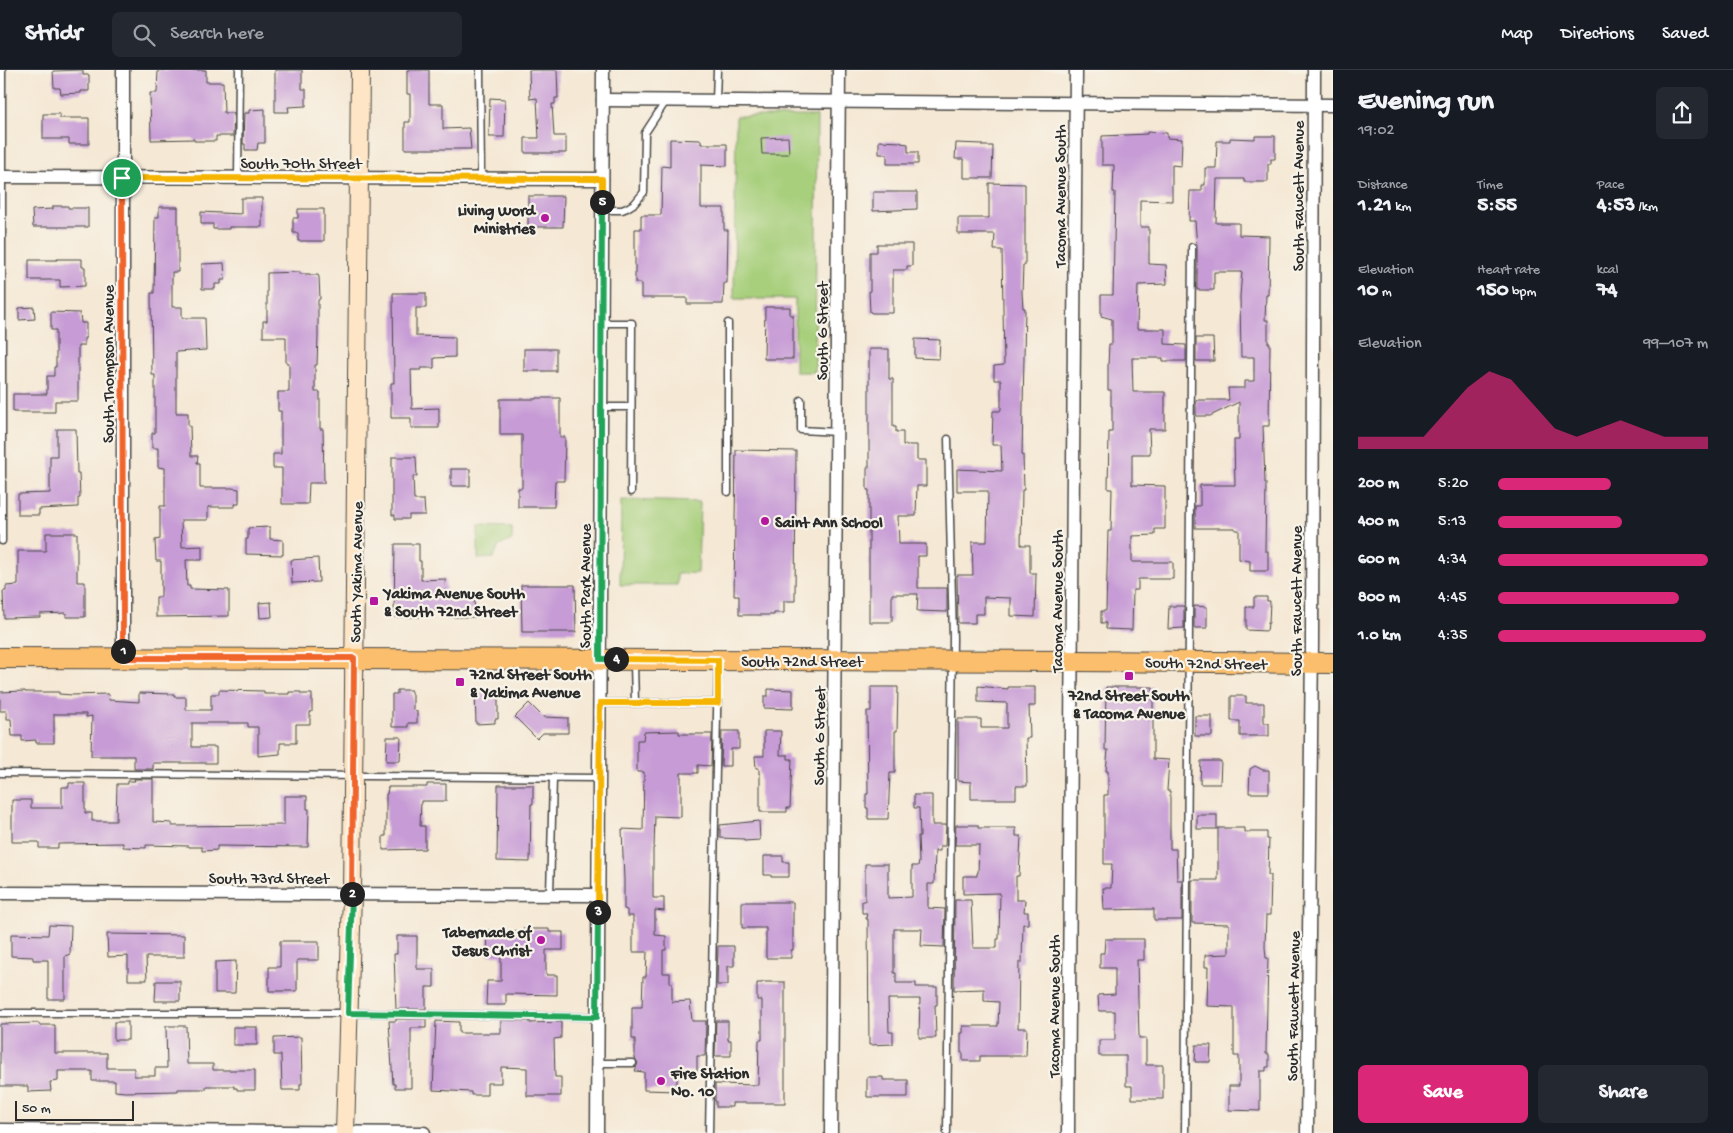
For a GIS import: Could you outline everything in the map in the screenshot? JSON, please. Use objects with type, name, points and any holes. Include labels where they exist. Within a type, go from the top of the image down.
[{"type":"main road","name":"South Yakima Avenue","points":[[345,1133],[352,894],[360,70]]},
{"type":"main road","name":"South 72nd Street","points":[[0,658],[1072,660],[1333,663]]},
{"type":"street","name":"South Thompson Avenue","points":[[123,70],[123,658]]},
{"type":"street","name":"South Park Avenue","points":[[597,1133],[604,70]]},
{"type":"street","name":"South G Street","points":[[831,1133],[839,70]]},
{"type":"street","name":"Tacoma Avenue South","points":[[1068,1133],[1076,70]]},
{"type":"street","name":"South Fawcett Avenue","points":[[1307,1133],[1314,70]]},
{"type":"street","points":[[603,100],[1333,105]]},
{"type":"street","name":"South 70th Street","points":[[1,177],[602,179]]},
{"type":"street","name":"South 73rd Street","points":[[0,893],[598,895]]},
{"type":"street","points":[[0,1130],[424,1133]]},
{"type":"lane","points":[[2,70],[2,541]]},
{"type":"lane","points":[[238,178],[239,70]]},
{"type":"lane","points":[[480,70],[481,178]]},
{"type":"lane","points":[[716,101],[717,70]]},
{"type":"lane","points":[[602,210],[622,210],[627,208],[635,203],[644,192],[645,133],[666,101]]},
{"type":"lane","points":[[1185,1133],[1192,246]]},
{"type":"lane","points":[[602,323],[632,323],[631,492]]},
{"type":"lane","points":[[728,323],[728,492]]},
{"type":"lane","points":[[801,400],[801,430],[837,432]]},
{"type":"lane","points":[[602,407],[631,407]]},
{"type":"lane","points":[[947,1133],[952,660],[948,439]]},
{"type":"lane","points":[[634,659],[635,703]]},
{"type":"lane","points":[[709,1133],[718,660]]},
{"type":"lane","points":[[600,703],[718,703]]},
{"type":"lane","points":[[0,773],[599,778]]},
{"type":"lane","points":[[550,894],[553,778]]},
{"type":"lane","points":[[0,1013],[348,1013],[597,1017]]},
{"type":"lane","points":[[597,1063],[633,1063]]},
{"type":"green space","points":[[736,116],[817,116],[815,372],[795,372],[795,299],[734,299]]},
{"type":"green space","points":[[621,500],[700,502],[698,573],[677,574],[677,585],[620,585]]},
{"type":"green space","points":[[478,527],[512,528],[512,540],[499,546],[493,558],[478,559]]},
{"type":"building","points":[[83,70],[83,75],[89,75],[89,91],[61,94],[60,88],[54,88],[53,71]]},
{"type":"building","points":[[158,70],[206,70],[206,82],[223,82],[224,113],[234,113],[233,136],[216,136],[216,141],[194,141],[194,139],[151,140],[150,93],[157,93]]},
{"type":"building","points":[[275,70],[302,70],[302,89],[306,89],[306,106],[288,107],[289,112],[275,112]]},
{"type":"building","points":[[407,70],[429,70],[429,104],[443,104],[443,129],[469,128],[471,149],[405,149],[405,122],[410,122],[410,94],[407,94]]},
{"type":"building","points":[[529,70],[557,70],[558,98],[555,98],[555,104],[552,104],[554,136],[566,136],[566,153],[525,153],[525,138],[539,138],[537,98],[530,99]]},
{"type":"building","points":[[490,98],[505,99],[504,137],[489,137]]},
{"type":"building","points":[[265,109],[265,143],[258,143],[257,150],[245,150],[245,144],[243,144],[244,113],[249,113],[249,110]]},
{"type":"building","points":[[43,114],[60,114],[60,118],[89,118],[89,144],[69,144],[69,139],[43,139]]},
{"type":"building","points":[[1147,132],[1167,133],[1167,138],[1182,139],[1181,166],[1172,165],[1172,201],[1140,200],[1140,227],[1149,227],[1149,264],[1166,265],[1167,284],[1138,285],[1137,329],[1165,329],[1165,344],[1186,345],[1186,361],[1163,361],[1163,358],[1132,358],[1133,392],[1165,392],[1165,429],[1149,429],[1150,454],[1132,454],[1132,485],[1165,486],[1165,529],[1155,529],[1155,535],[1132,536],[1132,562],[1173,562],[1173,579],[1138,579],[1138,590],[1133,590],[1132,630],[1106,629],[1106,623],[1101,623],[1101,611],[1106,611],[1108,531],[1111,531],[1112,489],[1108,489],[1109,432],[1112,432],[1112,406],[1111,390],[1108,390],[1108,366],[1109,344],[1112,344],[1112,319],[1101,316],[1101,295],[1113,295],[1115,192],[1113,192],[1114,165],[1102,165],[1102,136],[1147,134]]},
{"type":"building","points":[[1255,136],[1275,136],[1275,159],[1271,159],[1271,164],[1268,164],[1268,182],[1244,182],[1244,179],[1217,179],[1216,223],[1239,223],[1239,235],[1269,236],[1268,295],[1266,295],[1265,320],[1268,320],[1268,343],[1270,343],[1269,426],[1263,426],[1266,483],[1265,551],[1268,551],[1268,571],[1250,571],[1250,561],[1239,559],[1239,530],[1235,530],[1235,528],[1195,528],[1195,506],[1200,506],[1200,485],[1235,485],[1234,440],[1239,440],[1239,402],[1210,416],[1196,416],[1196,400],[1229,400],[1228,388],[1245,388],[1245,381],[1254,381],[1254,357],[1241,357],[1240,296],[1242,272],[1214,272],[1214,290],[1197,290],[1195,221],[1189,221],[1190,191],[1202,191],[1202,185],[1205,185],[1205,168],[1216,168],[1217,141],[1230,141],[1230,138],[1255,139]]},
{"type":"building","points":[[788,137],[789,154],[762,154],[761,138]]},
{"type":"building","points":[[670,139],[701,140],[701,144],[727,144],[727,166],[701,165],[701,208],[724,208],[724,230],[728,230],[727,283],[724,283],[723,304],[687,304],[687,298],[641,298],[641,283],[635,283],[635,229],[641,229],[641,215],[661,215],[662,166],[670,167]]},
{"type":"building","points":[[879,141],[908,144],[908,152],[918,152],[918,164],[887,164],[887,154],[879,154]]},
{"type":"building","points":[[956,143],[993,146],[992,178],[964,178],[963,159],[955,159]]},
{"type":"building","points":[[989,183],[1025,184],[1025,265],[1023,265],[1022,293],[1023,308],[1025,308],[1022,455],[1024,490],[1022,490],[1021,545],[1030,545],[1030,573],[1036,573],[1035,617],[1011,616],[1011,598],[984,597],[984,614],[975,614],[975,623],[958,623],[957,575],[973,575],[972,542],[987,542],[988,491],[957,491],[957,469],[1002,471],[1001,445],[992,445],[993,411],[1000,411],[1001,409],[1001,380],[994,380],[994,366],[1004,365],[1002,250],[994,250],[995,234],[958,234],[958,218],[989,218]]},
{"type":"building","points":[[873,192],[917,192],[917,209],[873,211]]},
{"type":"building","name":"Living Word Ministries","points":[[528,196],[564,196],[563,227],[528,227]]},
{"type":"building","points":[[241,198],[262,198],[262,227],[213,229],[213,224],[201,224],[201,212],[241,214]]},
{"type":"building","points":[[53,206],[88,208],[88,227],[33,227],[32,210],[53,209]]},
{"type":"building","points":[[159,207],[178,207],[178,272],[172,272],[172,307],[182,307],[182,318],[205,318],[206,350],[176,352],[176,413],[188,413],[191,456],[198,456],[197,463],[200,463],[200,488],[239,489],[239,504],[235,504],[235,507],[208,507],[208,520],[181,520],[182,547],[202,546],[202,560],[186,560],[187,586],[190,586],[190,589],[229,590],[229,616],[156,617],[156,597],[161,597],[161,561],[156,561],[155,540],[160,539],[160,506],[165,506],[165,468],[158,467],[158,448],[152,448],[152,433],[155,433],[155,375],[152,375],[151,293],[154,293],[155,217],[159,217]]},
{"type":"building","points":[[298,209],[324,209],[324,241],[298,241],[298,233],[293,233],[293,218],[298,218]]},
{"type":"building","points":[[877,244],[912,244],[912,266],[907,266],[907,270],[893,270],[893,313],[870,312],[870,252],[877,252]]},
{"type":"building","points":[[82,259],[82,267],[85,267],[85,286],[60,287],[60,280],[29,280],[29,260]]},
{"type":"building","points":[[224,263],[225,280],[221,280],[221,284],[215,284],[215,289],[202,289],[202,264]]},
{"type":"building","points":[[300,272],[300,274],[318,275],[319,277],[320,299],[318,300],[315,392],[320,392],[320,429],[323,429],[324,483],[309,483],[308,504],[282,504],[282,468],[273,468],[273,454],[281,454],[281,411],[278,411],[278,392],[289,392],[289,363],[286,363],[286,337],[263,337],[263,321],[267,321],[267,273]]},
{"type":"building","points":[[393,293],[426,293],[426,308],[416,308],[416,336],[455,337],[455,357],[434,358],[434,368],[411,370],[412,409],[439,408],[439,428],[411,428],[411,418],[391,418],[391,383],[394,383]]},
{"type":"building","points":[[34,307],[35,319],[19,320],[19,308]]},
{"type":"building","points":[[765,307],[790,307],[790,315],[793,315],[793,359],[764,359]]},
{"type":"building","points":[[51,312],[80,313],[81,323],[86,323],[84,346],[78,346],[78,401],[55,401],[55,412],[13,412],[13,394],[47,394],[47,376],[54,376],[54,367],[56,367],[56,330],[51,330]]},
{"type":"building","points":[[1196,338],[1213,338],[1214,361],[1196,361]]},
{"type":"building","points":[[915,339],[940,340],[939,359],[915,358]]},
{"type":"building","points":[[524,349],[556,349],[556,371],[524,371]]},
{"type":"building","points":[[869,349],[889,349],[889,379],[893,379],[893,427],[896,427],[896,432],[903,432],[903,445],[917,445],[917,460],[926,460],[926,486],[917,486],[916,516],[898,516],[899,544],[926,544],[926,556],[918,556],[918,588],[947,588],[947,612],[917,611],[918,594],[892,594],[892,622],[869,622],[869,490],[867,490],[867,467],[869,467]]},
{"type":"building","points":[[560,398],[560,437],[565,437],[564,481],[555,481],[554,507],[518,507],[518,488],[522,488],[522,435],[500,435],[500,399]]},
{"type":"building","points":[[57,429],[76,429],[77,473],[79,473],[80,498],[78,498],[78,507],[39,509],[39,515],[18,515],[18,494],[50,493],[50,456],[57,456]]},
{"type":"building","name":"Saint Ann School","points":[[736,450],[796,451],[795,601],[784,601],[784,613],[774,613],[774,615],[739,615],[739,596],[734,596]]},
{"type":"building","points":[[392,457],[416,457],[417,476],[413,476],[414,500],[424,500],[425,515],[409,515],[409,519],[395,519],[395,515],[392,515]]},
{"type":"building","points":[[451,469],[470,469],[470,486],[451,486]]},
{"type":"building","points":[[270,527],[270,539],[283,540],[283,555],[246,554],[248,528]]},
{"type":"building","points":[[46,533],[77,533],[77,582],[85,582],[85,617],[66,617],[66,613],[40,614],[40,617],[4,618],[3,591],[6,591],[6,586],[18,585],[18,551],[46,551]]},
{"type":"building","points":[[395,544],[419,544],[421,580],[445,579],[446,596],[474,596],[475,617],[449,617],[449,609],[420,611],[420,617],[394,617]]},
{"type":"building","points":[[318,558],[319,582],[292,583],[291,560]]},
{"type":"building","points":[[521,585],[575,585],[576,632],[522,632]]},
{"type":"building","points":[[1254,597],[1267,597],[1267,601],[1270,601],[1267,631],[1246,630],[1246,607],[1254,607]]},
{"type":"building","points":[[271,602],[272,617],[260,618],[259,603]]},
{"type":"building","points":[[1169,606],[1184,606],[1184,628],[1168,629]]},
{"type":"building","points":[[1194,606],[1207,607],[1207,628],[1194,628]]},
{"type":"building","points":[[978,686],[1008,689],[1008,687],[1035,687],[1035,706],[1029,706],[1030,738],[1026,738],[1027,786],[1016,786],[1016,799],[971,799],[971,782],[958,781],[958,719],[981,719],[981,728],[1007,728],[1007,703],[978,702]]},
{"type":"building","points":[[871,687],[898,687],[895,773],[890,773],[888,819],[868,819],[868,808],[866,808],[866,794],[868,794],[867,711],[871,711]]},
{"type":"building","points":[[1106,687],[1153,687],[1153,759],[1169,760],[1167,791],[1170,791],[1170,849],[1176,849],[1177,880],[1182,880],[1182,920],[1154,920],[1154,909],[1104,910],[1103,888],[1111,888],[1112,864],[1104,864],[1104,795],[1108,795],[1108,771],[1106,771],[1108,750],[1105,750]]},
{"type":"building","points":[[475,689],[490,689],[490,694],[498,694],[498,719],[495,719],[495,723],[476,724]]},
{"type":"building","points":[[768,689],[793,690],[793,709],[764,708],[764,696],[768,696]]},
{"type":"building","points":[[219,690],[264,691],[264,694],[301,692],[301,694],[312,694],[310,724],[296,724],[296,743],[280,743],[280,754],[258,756],[258,727],[248,727],[248,723],[192,723],[192,747],[216,747],[216,763],[153,763],[153,769],[134,769],[134,756],[91,756],[92,716],[86,717],[86,714],[54,714],[54,743],[36,743],[36,740],[22,741],[22,736],[12,736],[11,719],[7,719],[7,711],[0,711],[0,692],[25,691],[59,692],[59,694],[72,695],[108,694],[109,700],[139,702],[139,693],[174,694],[174,697],[186,697],[186,710],[211,710],[211,694],[219,694]]},
{"type":"building","points":[[397,690],[411,690],[411,694],[413,694],[413,710],[417,711],[417,723],[408,723],[408,727],[392,727],[392,694],[397,694]]},
{"type":"building","points":[[1231,696],[1246,696],[1246,703],[1264,703],[1264,723],[1269,723],[1269,736],[1240,736],[1240,721],[1231,721]]},
{"type":"building","points":[[529,703],[543,717],[568,718],[568,733],[543,733],[537,739],[515,717]]},
{"type":"building","points":[[1195,716],[1212,716],[1212,736],[1195,736]]},
{"type":"building","points":[[679,731],[679,734],[712,734],[711,766],[698,765],[698,773],[681,773],[681,817],[655,816],[653,898],[664,898],[664,911],[655,910],[655,935],[666,936],[666,950],[663,950],[663,973],[670,973],[672,1002],[690,1001],[692,1021],[706,1021],[705,1056],[697,1056],[697,1072],[677,1071],[677,1091],[644,1090],[644,1072],[635,1071],[638,1063],[635,1058],[635,1039],[632,1039],[632,1007],[642,1007],[643,977],[646,977],[647,952],[633,952],[633,916],[627,916],[627,910],[624,909],[622,829],[643,830],[644,772],[637,772],[637,740],[643,740],[644,732]]},
{"type":"building","points":[[722,731],[739,731],[739,749],[731,749],[731,766],[721,766]]},
{"type":"building","points":[[764,731],[781,731],[780,755],[788,755],[788,759],[792,759],[790,808],[787,808],[787,812],[760,812],[760,774],[759,768],[756,768],[755,756],[764,756]]},
{"type":"building","points":[[387,737],[401,737],[400,761],[386,761]]},
{"type":"building","points":[[1201,761],[1221,761],[1220,784],[1200,784]]},
{"type":"building","points":[[1255,766],[1263,770],[1269,770],[1269,793],[1249,793],[1250,769]]},
{"type":"building","points":[[134,779],[153,779],[153,822],[172,823],[172,826],[284,825],[284,796],[307,796],[307,809],[309,809],[308,847],[217,846],[217,850],[202,851],[202,847],[189,846],[146,845],[146,848],[123,847],[123,843],[58,844],[58,848],[39,848],[39,842],[12,842],[12,800],[31,800],[31,808],[62,808],[62,787],[69,787],[69,783],[85,783],[85,813],[92,813],[92,821],[116,821],[117,784],[127,784],[127,781],[135,781]]},
{"type":"building","points":[[427,784],[446,784],[446,801],[421,801],[420,826],[425,826],[425,849],[383,850],[383,836],[386,836],[386,794],[388,787],[427,787]]},
{"type":"building","points":[[498,785],[533,785],[530,862],[497,861]]},
{"type":"building","points":[[914,795],[932,795],[932,825],[946,825],[945,846],[940,846],[940,851],[935,851],[934,884],[928,884],[928,908],[945,909],[944,947],[921,946],[922,929],[894,929],[894,973],[896,973],[896,983],[916,983],[916,987],[937,987],[937,1005],[935,1005],[936,1038],[919,1038],[920,999],[888,999],[889,1032],[893,1032],[893,1044],[869,1045],[868,919],[866,919],[867,913],[862,913],[862,901],[865,901],[865,864],[888,864],[888,898],[912,897],[912,866],[918,866],[918,836],[920,836],[919,808],[914,808]]},
{"type":"building","points":[[1197,815],[1217,815],[1217,829],[1197,829]]},
{"type":"building","points":[[759,821],[760,840],[744,841],[744,839],[720,838],[720,825]]},
{"type":"building","points":[[956,825],[978,825],[978,828],[1016,828],[1016,836],[1021,836],[1019,876],[1016,876],[1016,900],[1025,900],[1024,912],[1028,912],[1028,924],[1023,924],[1022,962],[1019,962],[1018,1028],[1027,1028],[1026,1056],[980,1056],[980,1061],[963,1061],[961,1033],[963,1033],[963,1026],[998,1026],[999,1002],[984,1001],[984,989],[954,990],[955,900],[971,900],[973,948],[997,948],[997,939],[999,939],[1000,893],[963,894],[963,876],[977,876],[978,873],[979,845],[955,845]]},
{"type":"building","points":[[1218,828],[1245,828],[1245,832],[1267,832],[1267,839],[1269,839],[1268,875],[1271,875],[1270,915],[1266,915],[1265,947],[1266,958],[1268,958],[1266,1054],[1269,1054],[1269,1067],[1266,1067],[1266,1071],[1260,1071],[1260,1111],[1229,1110],[1229,1086],[1239,1086],[1239,1056],[1234,1056],[1234,1007],[1207,1006],[1208,967],[1205,967],[1205,955],[1229,954],[1229,924],[1192,923],[1192,880],[1218,880]]},
{"type":"building","points":[[764,856],[783,856],[783,862],[789,862],[789,877],[764,875]]},
{"type":"building","points":[[742,902],[793,902],[793,950],[791,950],[791,958],[766,958],[766,928],[742,928]]},
{"type":"building","points":[[49,925],[71,926],[70,954],[65,956],[65,999],[48,999],[48,960],[33,960],[33,957],[11,956],[11,934],[48,935]]},
{"type":"building","points":[[523,929],[549,929],[549,932],[563,932],[563,950],[546,950],[546,975],[557,975],[557,995],[506,994],[506,1005],[486,1005],[487,981],[501,981],[501,955],[487,955],[488,930],[523,931]]},
{"type":"building","points":[[107,934],[184,935],[184,957],[146,957],[147,980],[128,980],[128,956],[108,957]]},
{"type":"building","points":[[397,936],[417,936],[417,969],[434,969],[434,987],[426,987],[426,1009],[396,1009],[394,954],[397,954]]},
{"type":"building","points":[[1105,939],[1144,939],[1144,960],[1137,960],[1139,1038],[1146,1038],[1146,1065],[1163,1065],[1163,1099],[1132,1099],[1132,1086],[1126,1086],[1126,1056],[1099,1056],[1099,1040],[1115,1040],[1115,1011],[1099,1011],[1098,995],[1115,994],[1115,968],[1100,968],[1100,953],[1104,953]]},
{"type":"building","points":[[280,941],[319,941],[319,960],[297,960],[297,991],[269,991],[269,967],[280,967]]},
{"type":"building","points":[[718,946],[734,946],[734,966],[728,966],[728,985],[717,985]]},
{"type":"building","points":[[236,961],[235,993],[215,993],[215,962]]},
{"type":"building","points":[[156,981],[180,981],[180,1001],[155,1001]]},
{"type":"building","points":[[785,982],[785,1103],[732,1103],[732,1107],[716,1107],[715,1084],[758,1085],[759,1040],[762,1040],[762,1000],[757,1000],[757,983]]},
{"type":"building","points":[[396,1019],[426,1019],[426,1028],[411,1028],[411,1088],[395,1088],[395,1084],[393,1084],[389,1021],[396,1021]]},
{"type":"building","points":[[501,1020],[530,1021],[530,1023],[561,1022],[561,1038],[554,1039],[555,1077],[561,1077],[561,1096],[527,1096],[527,1068],[501,1067],[501,1083],[487,1083],[487,1095],[471,1095],[471,1092],[433,1090],[436,1021],[459,1022],[459,1033],[501,1033]]},
{"type":"building","points":[[716,1021],[728,1021],[728,1040],[731,1040],[731,1056],[715,1056]]},
{"type":"building","points":[[114,1022],[128,1022],[128,1040],[114,1040]]},
{"type":"building","points":[[39,1023],[39,1025],[55,1025],[55,1053],[107,1053],[107,1068],[134,1068],[134,1076],[155,1076],[155,1068],[167,1068],[166,1026],[186,1026],[187,1064],[213,1064],[213,1070],[255,1070],[255,1090],[237,1090],[234,1086],[206,1086],[206,1089],[178,1089],[178,1091],[115,1091],[115,1081],[92,1081],[92,1071],[58,1071],[58,1081],[50,1082],[51,1091],[28,1092],[28,1086],[0,1086],[0,1024]]},
{"type":"building","points":[[233,1027],[257,1027],[257,1045],[233,1045]]},
{"type":"building","points":[[301,1037],[302,1084],[300,1084],[300,1090],[282,1090],[281,1055],[274,1055],[274,1038]]},
{"type":"building","points":[[1196,1045],[1211,1045],[1210,1062],[1195,1062]]},
{"type":"building","points":[[867,1077],[883,1077],[883,1080],[908,1080],[908,1097],[867,1097]]},
{"type":"place","name":"Living Word Ministries","points":[[545,218]]},
{"type":"place","name":"Saint Ann School","points":[[765,521]]},
{"type":"place","name":"Yakima Avenue South & South 72nd Street","points":[[374,601]]},
{"type":"place","name":"72nd Street South & Tacoma Avenue","points":[[1129,676]]},
{"type":"place","name":"72nd Street South & Yakima Avenue","points":[[460,682]]},
{"type":"place","name":"Tabernacle of Jesus Christ","points":[[541,940]]},
{"type":"place","name":"Fire Station No. 10","points":[[661,1081]]},
{"type":"route","points":[[122,178],[602,179],[600,659],[718,660],[718,703],[600,703],[597,1017],[348,1013],[352,894],[354,658],[123,658],[122,178]]}]
